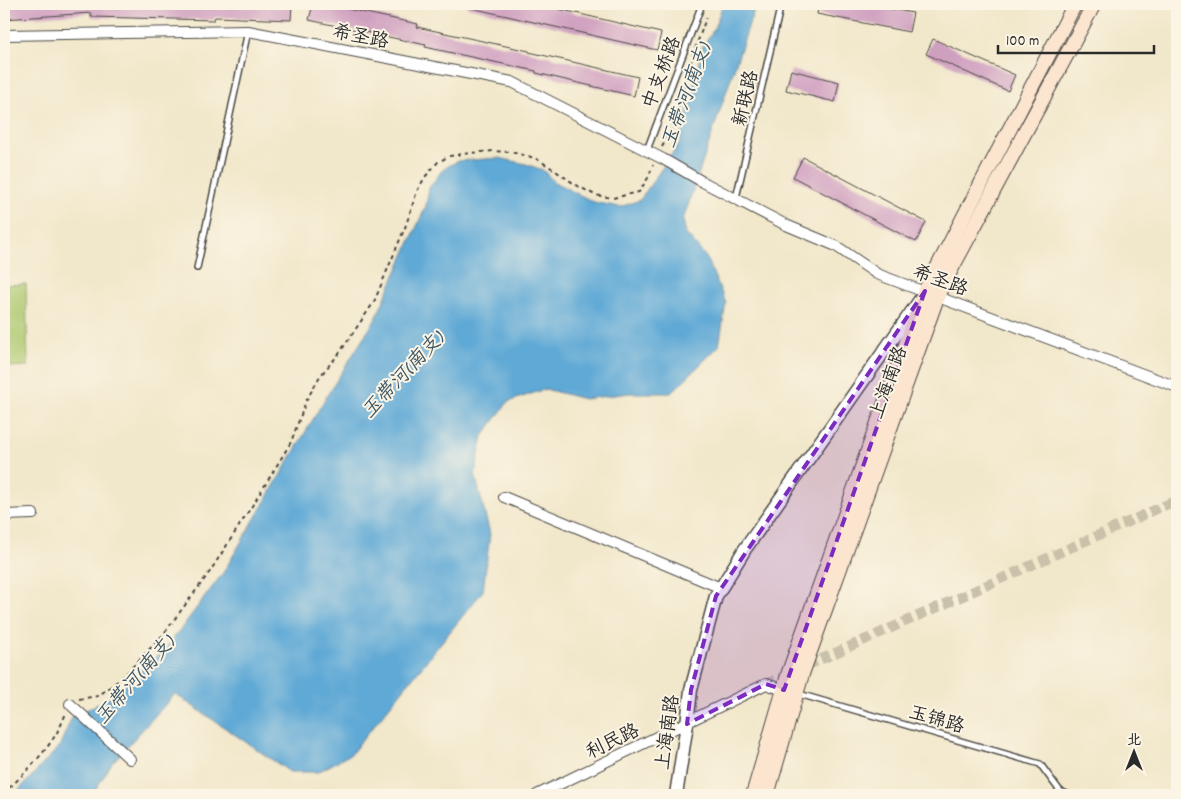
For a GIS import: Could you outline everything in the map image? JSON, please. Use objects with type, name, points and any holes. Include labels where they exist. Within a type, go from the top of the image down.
[{"type":"main road","name":"上海南路","points":[[767,795],[790,692],[792,663],[931,294],[1075,4]]},
{"type":"main road","name":"上海南路","points":[[931,294],[1094,4]]},
{"type":"main road","name":"上海南路","points":[[753,795],[790,692]]},
{"type":"street","name":"希圣路","points":[[4,35],[248,31],[512,82],[660,157],[703,182],[786,225],[836,246],[877,274],[1177,386]]},
{"type":"street","name":"上海南路","points":[[676,795],[691,690],[716,596],[746,549],[931,294]]},
{"type":"street","points":[[504,497],[721,588]]},
{"type":"street","points":[[4,515],[33,514]]},
{"type":"street","name":"利民路","points":[[537,795],[687,724],[766,684],[790,692]]},
{"type":"street","points":[[70,704],[130,759]]},
{"type":"lane","name":"中支桥路","points":[[646,151],[702,4]]},
{"type":"lane","name":"新联路","points":[[736,198],[781,4]]},
{"type":"lane","points":[[196,268],[248,31]]},
{"type":"lane","name":"玉锦路","points":[[790,692],[1040,764],[1060,791],[1069,795]]},
{"type":"path","points":[[4,793],[30,767],[52,740],[70,704],[76,700],[98,696],[122,678],[162,636],[209,573],[291,442],[306,401],[320,376],[338,355],[374,302],[406,225],[417,190],[438,162],[450,156],[470,153],[511,152],[535,158],[595,195],[613,198],[639,192],[660,157],[672,129],[692,58],[708,13]]},
{"type":"highlighted area","points":[[925,291],[784,690],[766,684],[687,724],[691,690],[716,596]]},
{"type":"green space","points":[[26,284],[28,366],[4,367],[4,285]]},
{"type":"water","name":"玉带河(南支)","points":[[723,4],[756,4],[683,220],[686,234],[706,257],[726,303],[719,346],[671,393],[630,393],[584,399],[545,389],[508,402],[483,436],[475,474],[490,534],[483,591],[351,754],[318,772],[290,772],[175,694],[112,763],[92,795],[14,795],[59,747],[72,717],[113,696],[167,647],[223,573],[326,397],[375,320],[426,206],[429,188],[443,169],[458,161],[499,158],[543,170],[554,182],[594,202],[620,207],[640,200],[680,142],[703,45],[713,31]]},
{"type":"building","points":[[4,4],[292,4],[291,20],[215,17],[214,20],[91,17],[91,13],[4,19]]},
{"type":"building","points":[[313,4],[324,4],[418,24],[417,27],[638,77],[634,96],[536,73],[536,71],[425,47],[426,45],[309,20]]},
{"type":"building","points":[[468,4],[537,4],[661,33],[657,50],[467,7]]},
{"type":"building","points":[[819,4],[864,4],[913,13],[909,32],[817,14]]},
{"type":"building","points":[[933,39],[1015,75],[1008,91],[926,54]]},
{"type":"building","points":[[791,70],[839,82],[835,102],[786,90]]},
{"type":"building","points":[[803,157],[926,222],[916,242],[793,177]]},
{"type":"tunnel","points":[[766,684],[1177,500]]}]
